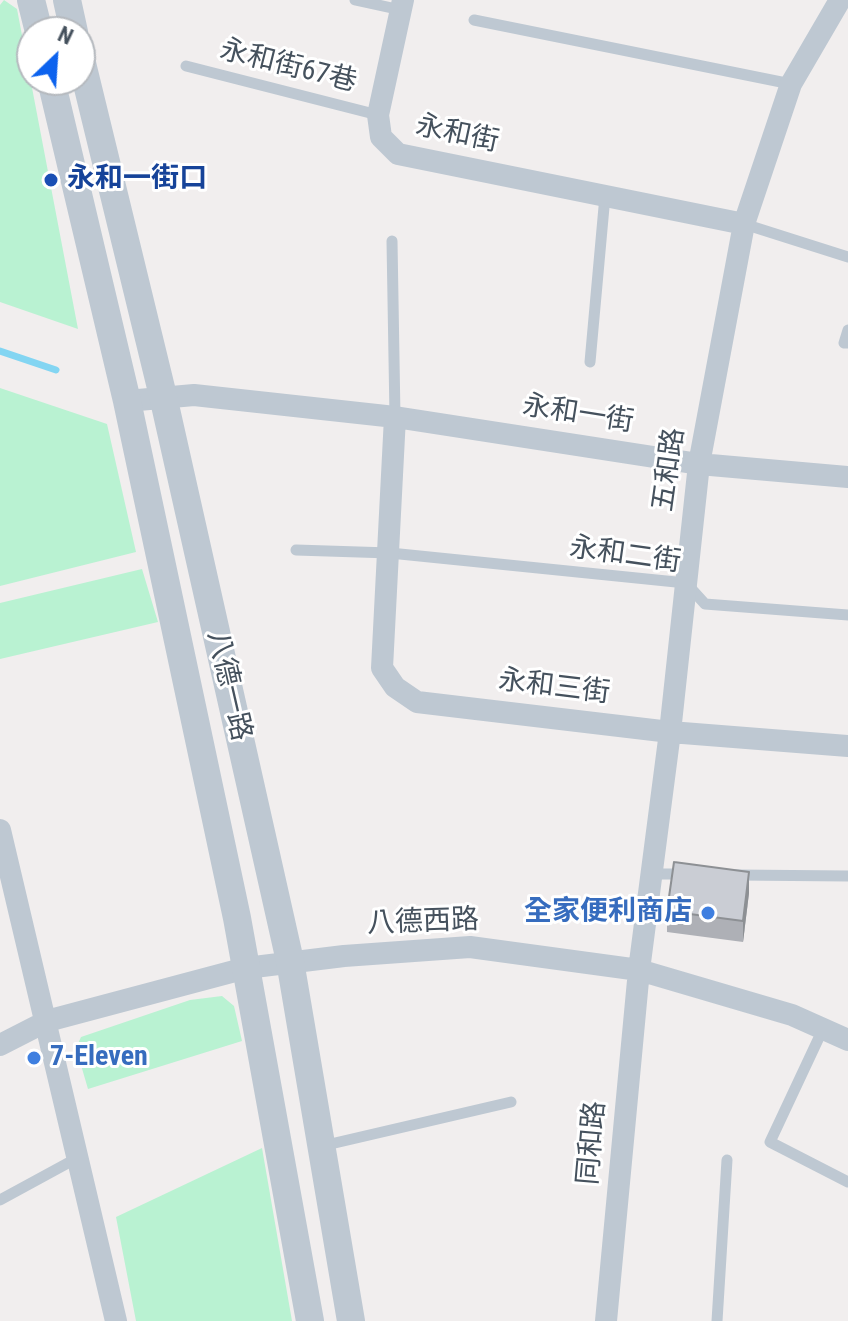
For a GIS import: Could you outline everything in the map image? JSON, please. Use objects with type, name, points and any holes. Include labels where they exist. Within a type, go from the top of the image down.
[{"type":"street","name":"五和路","points":[[639,970],[670,732],[699,464],[744,224],[791,84],[840,0]]},
{"type":"street","name":"永和街","points":[[402,5],[378,115],[381,137],[398,154],[744,224]]},
{"type":"street","name":"八德一路","points":[[55,96],[127,401],[246,968],[310,1321]]},
{"type":"street","name":"八德一路","points":[[90,96],[163,396],[290,961],[351,1321]]},
{"type":"street","name":"永和一街","points":[[127,401],[194,395],[395,417],[699,464],[848,477]]},
{"type":"street","points":[[390,553],[395,417]]},
{"type":"street","name":"永和三街","points":[[390,553],[382,668],[395,687],[417,702],[670,732],[848,746]]},
{"type":"street","points":[[0,830],[116,1321]]},
{"type":"street","name":"八德西路","points":[[0,1045],[47,1021],[246,968],[290,961],[470,947],[639,970],[792,1015],[848,1040]]},
{"type":"street","name":"同和路","points":[[606,1321],[639,970]]},
{"type":"lane","points":[[355,0],[402,5]]},
{"type":"lane","points":[[474,20],[791,84]]},
{"type":"lane","name":"永和街67巷","points":[[186,66],[378,115]]},
{"type":"lane","points":[[590,362],[605,196]]},
{"type":"lane","points":[[744,224],[848,257]]},
{"type":"lane","points":[[392,241],[395,417]]},
{"type":"lane","points":[[846,343],[848,330]]},
{"type":"lane","name":"永和二街","points":[[296,550],[390,553],[686,583],[705,604],[848,615]]},
{"type":"lane","points":[[652,874],[697,874]]},
{"type":"lane","points":[[727,875],[848,876]]},
{"type":"lane","points":[[823,1029],[770,1142],[848,1182]]},
{"type":"lane","points":[[322,1146],[511,1102]]},
{"type":"lane","points":[[0,1200],[79,1157]]},
{"type":"lane","points":[[717,1321],[727,1160]]},
{"type":"green space","points":[[4,0],[17,9],[16,96],[34,96],[78,329],[0,302],[0,5]]},
{"type":"green space","points":[[0,388],[107,424],[136,552],[0,586]]},
{"type":"green space","points":[[142,569],[158,622],[0,659],[0,603]]},
{"type":"green space","points":[[222,996],[234,1006],[242,1041],[88,1089],[76,1048],[81,1037],[190,1000]]},
{"type":"green space","points":[[262,1148],[292,1321],[136,1321],[116,1217]]},
{"type":"building","points":[[674,862],[749,872],[743,921],[667,911]]},
{"type":"waterway","points":[[0,351],[56,370]]},
{"type":"place","name":"永和一街口","points":[[51,180]]},
{"type":"place","name":"全家便利商店","points":[[708,913]]},
{"type":"place","name":"7-Eleven","points":[[34,1058]]}]
